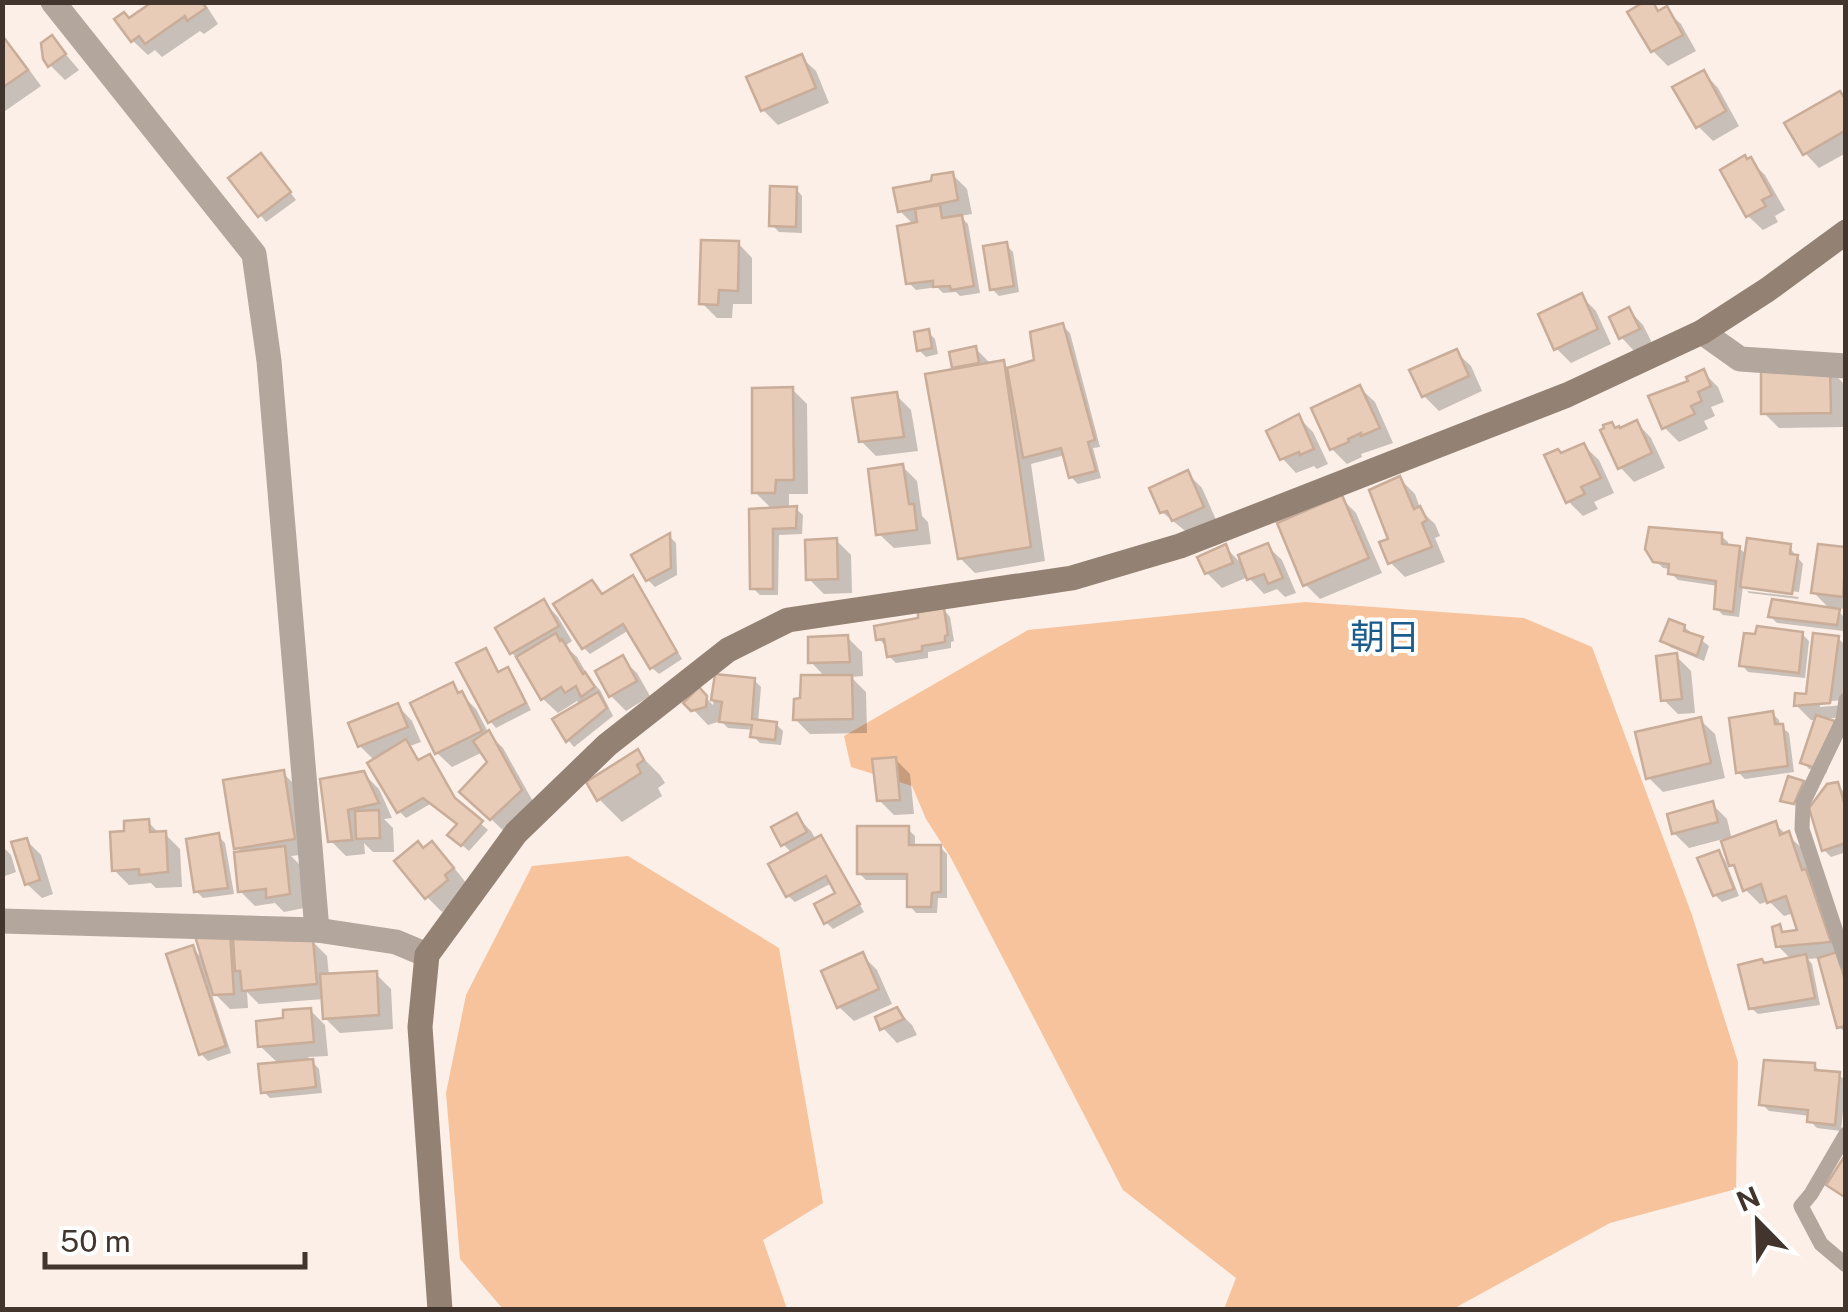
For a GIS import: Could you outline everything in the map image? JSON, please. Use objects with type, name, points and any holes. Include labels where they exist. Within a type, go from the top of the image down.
[{"type":"street","points":[[54,2],[254,254],[269,361],[317,930]]},
{"type":"street","points":[[440,1310],[420,1028],[427,955],[516,833],[607,744],[728,650],[788,620],[1072,578],[1180,546],[1567,395],[1702,332],[1846,232]]},
{"type":"street","points":[[1702,332],[1740,359],[1845,366]]},
{"type":"street","points":[[2,922],[317,930],[396,942],[427,955]]},
{"type":"lane","points":[[1845,366],[1846,377]]},
{"type":"lane","points":[[1844,951],[1802,829],[1803,803],[1843,720],[1846,700]]},
{"type":"lane","points":[[1846,1134],[1801,1206],[1821,1244],[1846,1265]]},
{"type":"shaded area","points":[[1305,602],[1524,618],[1592,647],[1692,915],[1738,1062],[1736,1189],[1610,1223],[1453,1309],[1224,1309],[1236,1278],[1123,1190],[912,786],[851,767],[844,736],[1028,630]]},
{"type":"shaded area","points":[[628,856],[779,948],[823,1203],[763,1240],[787,1309],[503,1309],[460,1259],[446,1093],[466,995],[532,866]]},
{"type":"building","points":[[152,2],[202,2],[206,8],[187,21],[185,16],[145,44],[139,36],[131,42],[114,19],[124,12],[129,18]]},
{"type":"building","points":[[1644,2],[1653,2],[1658,11],[1667,6],[1683,35],[1651,52],[1627,12]]},
{"type":"building","points":[[2,35],[28,70],[2,88]]},
{"type":"building","points":[[52,35],[66,54],[48,67],[41,43]]},
{"type":"building","points":[[802,54],[816,88],[761,111],[746,77]]},
{"type":"building","points":[[1704,70],[1726,111],[1696,128],[1672,87]]},
{"type":"building","points":[[1840,91],[1846,100],[1846,130],[1803,155],[1784,123]]},
{"type":"building","points":[[261,153],[291,192],[258,217],[228,178]]},
{"type":"building","points":[[1745,155],[1747,159],[1751,157],[1772,195],[1762,200],[1766,206],[1746,217],[1720,170]]},
{"type":"building","points":[[953,172],[958,200],[898,212],[893,188],[931,181],[932,175]]},
{"type":"building","points":[[770,186],[797,187],[796,227],[769,226]]},
{"type":"building","points":[[940,205],[942,218],[962,215],[974,286],[951,290],[950,286],[933,287],[933,281],[906,284],[897,226],[917,222],[915,209]]},
{"type":"building","points":[[701,240],[739,241],[738,291],[719,290],[718,305],[699,304]]},
{"type":"building","points":[[1007,242],[1014,286],[990,290],[983,246]]},
{"type":"building","points":[[1582,293],[1598,329],[1554,350],[1538,314]]},
{"type":"building","points":[[1629,307],[1640,329],[1619,339],[1609,317]]},
{"type":"building","points":[[1063,323],[1095,440],[1088,442],[1096,471],[1069,478],[1061,448],[1023,458],[1007,368],[1034,360],[1030,332]]},
{"type":"building","points":[[929,329],[932,348],[917,351],[914,332]]},
{"type":"building","points":[[976,346],[979,363],[952,368],[949,352]]},
{"type":"building","points":[[1457,349],[1469,376],[1422,397],[1409,370]]},
{"type":"building","points":[[1004,360],[1031,547],[958,559],[925,374]]},
{"type":"building","points":[[1830,366],[1831,413],[1761,414],[1761,367]]},
{"type":"building","points":[[1704,369],[1711,386],[1698,392],[1702,401],[1691,406],[1695,414],[1662,429],[1648,396],[1688,381],[1686,377]]},
{"type":"building","points":[[1360,385],[1380,428],[1361,433],[1330,450],[1311,408]]},
{"type":"building","points":[[793,387],[794,480],[776,480],[775,493],[752,493],[752,388]]},
{"type":"building","points":[[897,392],[904,437],[859,442],[852,398]]},
{"type":"building","points":[[1299,414],[1314,449],[1280,460],[1266,431]]},
{"type":"building","points":[[1637,420],[1652,453],[1618,469],[1600,430],[1612,422],[1620,428]]},
{"type":"building","points":[[1584,443],[1601,478],[1581,487],[1585,494],[1566,503],[1544,455]]},
{"type":"building","points":[[903,464],[917,530],[876,535],[868,469]]},
{"type":"building","points":[[1188,470],[1204,507],[1172,521],[1167,511],[1160,513],[1149,488]]},
{"type":"building","points":[[1400,476],[1414,509],[1420,506],[1427,520],[1422,523],[1432,547],[1388,564],[1379,542],[1388,539],[1369,490]]},
{"type":"building","points":[[1342,495],[1369,558],[1303,586],[1277,523]]},
{"type":"building","points":[[797,506],[796,528],[773,529],[773,589],[750,589],[749,509]]},
{"type":"building","points":[[1649,527],[1722,533],[1722,544],[1740,546],[1733,612],[1714,609],[1716,581],[1668,574],[1669,564],[1653,562],[1645,549]]},
{"type":"building","points":[[670,533],[671,568],[646,581],[631,555]]},
{"type":"building","points":[[837,538],[838,579],[806,580],[805,540]]},
{"type":"building","points":[[1747,538],[1791,544],[1790,554],[1798,555],[1792,594],[1740,587]]},
{"type":"building","points":[[1268,543],[1283,578],[1268,584],[1264,574],[1247,580],[1238,555]]},
{"type":"building","points":[[1226,544],[1233,563],[1205,574],[1197,557]]},
{"type":"building","points":[[1818,544],[1846,547],[1843,597],[1811,593]]},
{"type":"building","points":[[633,575],[677,652],[650,669],[623,624],[582,649],[553,604],[592,580],[602,594]]},
{"type":"building","points":[[544,599],[559,626],[510,654],[495,628]]},
{"type":"building","points":[[1772,599],[1840,609],[1837,625],[1768,617]]},
{"type":"building","points":[[944,608],[948,635],[945,642],[887,657],[884,639],[876,640],[874,626],[918,618],[918,612]]},
{"type":"building","points":[[1669,619],[1685,625],[1684,631],[1703,637],[1697,656],[1660,641]]},
{"type":"building","points":[[1757,626],[1803,632],[1799,673],[1739,666],[1744,633],[1755,634]]},
{"type":"building","points":[[556,633],[595,687],[581,697],[576,686],[565,693],[561,687],[541,700],[516,657]]},
{"type":"building","points":[[1813,633],[1839,636],[1830,703],[1794,706],[1795,693],[1806,694]]},
{"type":"building","points":[[848,635],[850,662],[808,663],[808,637]]},
{"type":"building","points":[[486,648],[498,672],[508,667],[526,703],[488,723],[456,663]]},
{"type":"building","points":[[1677,653],[1682,699],[1661,701],[1656,656]]},
{"type":"building","points":[[623,655],[637,681],[609,697],[595,671]]},
{"type":"building","points":[[715,674],[755,678],[752,719],[777,722],[775,740],[750,737],[752,725],[719,722],[722,702],[711,700]]},
{"type":"building","points":[[801,675],[852,675],[853,719],[793,720],[794,699],[800,698]]},
{"type":"building","points":[[453,682],[458,693],[462,691],[482,731],[435,754],[410,703]]},
{"type":"building","points":[[699,687],[707,696],[706,707],[691,711],[683,703]]},
{"type":"building","points":[[598,692],[607,708],[566,742],[552,719]]},
{"type":"building","points":[[398,703],[408,727],[358,747],[348,723]]},
{"type":"building","points":[[1773,711],[1775,724],[1783,724],[1788,766],[1736,773],[1729,718]]},
{"type":"building","points":[[1816,715],[1835,721],[1819,769],[1800,763]]},
{"type":"building","points":[[1701,717],[1711,763],[1646,779],[1635,732]]},
{"type":"building","points":[[489,730],[522,790],[490,820],[459,792],[487,762],[473,741]]},
{"type":"building","points":[[406,739],[418,760],[430,754],[455,798],[483,821],[461,846],[447,835],[457,824],[423,798],[397,813],[367,763]]},
{"type":"building","points":[[638,749],[644,760],[637,765],[641,773],[597,801],[586,782]]},
{"type":"building","points":[[896,757],[900,800],[877,801],[872,759]]},
{"type":"building","points":[[284,770],[295,839],[234,849],[223,780]]},
{"type":"building","points":[[364,771],[379,803],[348,810],[352,840],[328,842],[320,779]]},
{"type":"building","points":[[1788,776],[1804,781],[1794,804],[1780,801]]},
{"type":"building","points":[[1838,782],[1846,801],[1846,843],[1822,851],[1809,808],[1827,784]]},
{"type":"building","points":[[1713,801],[1718,822],[1672,834],[1667,814]]},
{"type":"building","points":[[379,810],[380,838],[356,839],[355,811]]},
{"type":"building","points":[[797,813],[807,832],[781,846],[771,827]]},
{"type":"building","points":[[149,819],[150,832],[166,831],[168,872],[139,875],[139,869],[112,871],[110,832],[124,831],[124,821]]},
{"type":"building","points":[[1776,821],[1780,835],[1789,831],[1831,942],[1776,947],[1772,927],[1780,924],[1782,932],[1797,930],[1786,896],[1767,903],[1761,884],[1743,891],[1734,865],[1729,866],[1721,841]]},
{"type":"building","points":[[857,826],[909,826],[909,845],[941,845],[941,892],[932,893],[931,907],[907,907],[907,874],[857,874]]},
{"type":"building","points":[[219,833],[228,888],[194,892],[186,839]]},
{"type":"building","points":[[821,835],[860,904],[824,924],[814,904],[835,893],[826,876],[786,897],[768,864]]},
{"type":"building","points":[[27,838],[40,880],[25,885],[11,842]]},
{"type":"building","points":[[418,841],[423,848],[432,841],[454,868],[445,875],[448,880],[425,899],[394,861]]},
{"type":"building","points":[[285,846],[290,894],[266,898],[266,889],[238,892],[234,852]]},
{"type":"building","points":[[1719,850],[1734,889],[1713,896],[1697,858]]},
{"type":"building","points":[[230,932],[234,994],[213,995],[194,933]]},
{"type":"building","points":[[233,939],[313,939],[317,984],[242,991],[240,971],[235,971]]},
{"type":"building","points":[[193,945],[226,1046],[199,1055],[166,954]]},
{"type":"building","points":[[863,952],[879,989],[837,1008],[821,971]]},
{"type":"building","points":[[1837,952],[1846,984],[1846,1026],[1837,1028],[1818,958]]},
{"type":"building","points":[[1806,954],[1815,998],[1749,1009],[1738,965]]},
{"type":"building","points":[[377,971],[379,1015],[323,1019],[320,974]]},
{"type":"building","points":[[897,1007],[904,1019],[880,1030],[875,1017]]},
{"type":"building","points":[[311,1008],[314,1042],[258,1047],[256,1021],[283,1018],[283,1010]]},
{"type":"building","points":[[313,1059],[316,1087],[261,1093],[258,1064]]},
{"type":"building","points":[[1764,1060],[1815,1063],[1815,1070],[1840,1072],[1835,1125],[1807,1122],[1808,1110],[1759,1105]]},
{"type":"building","points":[[1846,1154],[1846,1198],[1826,1185]]},
{"type":"district","name":"朝日","points":[[1385,636]]}]
